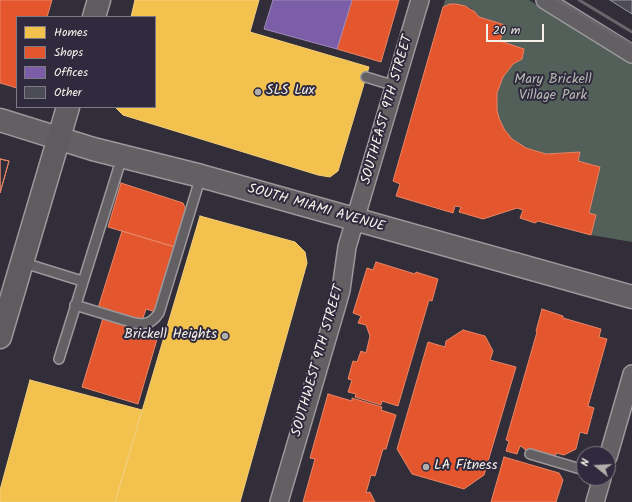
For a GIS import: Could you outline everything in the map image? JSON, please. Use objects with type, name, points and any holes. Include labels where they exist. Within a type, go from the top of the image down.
[{"type":"main road","points":[[94,16],[99,0]]},
{"type":"main road","points":[[0,337],[68,108]]},
{"type":"main road","name":"SOUTH MIAMI AVENUE","points":[[0,120],[122,157],[201,176],[632,297]]},
{"type":"street","name":"SOUTHEAST 9TH STREET","points":[[355,219],[420,0]]},
{"type":"street","points":[[545,0],[632,54]]},
{"type":"street","name":"SOUTHWEST 9TH STREET","points":[[279,502],[341,290],[347,248],[355,219]]},
{"type":"street","points":[[611,446],[632,374]]},
{"type":"street","points":[[595,502],[600,486]]},
{"type":"lane","points":[[366,78],[395,86]]},
{"type":"lane","points":[[59,359],[82,281],[122,157]]},
{"type":"lane","points":[[75,305],[134,323],[146,323],[156,318],[159,313],[201,176]]},
{"type":"lane","points":[[21,262],[82,281]]},
{"type":"lane","points":[[530,454],[576,468]]},
{"type":"green space","name":"Mary Brickell Village Park","points":[[445,0],[529,0],[632,64],[632,242],[591,235],[596,215],[589,213],[600,167],[578,161],[580,152],[546,154],[526,148],[509,205],[455,189],[505,25],[479,17],[471,8],[450,4],[443,7]]},
{"type":"building: Homes","name":"SLS Lux","points":[[135,0],[259,0],[250,32],[369,67],[338,171],[330,177],[318,175],[123,115],[116,108],[156,108],[156,16],[131,16]]},
{"type":"building: Homes","name":"Brickell Heights","points":[[200,216],[295,242],[305,252],[307,263],[240,502],[115,502]]},
{"type":"building: Homes","points":[[30,380],[142,410],[115,502],[0,502],[0,490]]},
{"type":"building: Shops","points":[[0,0],[52,0],[47,16],[16,16],[16,88],[0,83]]},
{"type":"building: Shops","points":[[352,0],[399,0],[381,62],[337,49]]},
{"type":"building: Shops","points":[[450,4],[465,6],[475,12],[479,17],[505,25],[500,41],[524,49],[522,59],[513,64],[503,77],[497,93],[497,110],[499,118],[504,129],[512,139],[526,148],[546,154],[580,152],[578,161],[600,167],[589,213],[596,215],[591,235],[538,221],[535,223],[520,218],[523,210],[517,208],[483,219],[459,212],[461,207],[455,206],[453,213],[396,196],[400,184],[393,181],[443,7]]},
{"type":"building: Shops","points":[[0,159],[9,161],[0,193]]},
{"type":"building: Shops","points":[[0,159],[9,161],[0,193]]},
{"type":"building: Shops","points":[[121,183],[183,203],[188,214],[183,230],[180,230],[175,247],[108,227]]},
{"type":"building: Shops","points":[[122,231],[175,247],[156,312],[146,309],[142,321],[98,308]]},
{"type":"building: Shops","points":[[376,262],[415,274],[416,272],[438,279],[432,301],[429,300],[398,406],[382,401],[381,405],[355,397],[356,394],[348,392],[352,380],[348,379],[353,361],[357,362],[361,351],[366,353],[370,336],[366,325],[358,323],[361,316],[353,313],[367,268],[373,270]]},
{"type":"building: Shops","points":[[542,309],[563,316],[563,318],[601,329],[599,337],[607,339],[588,406],[594,408],[587,434],[580,432],[576,449],[564,455],[556,453],[555,458],[524,449],[520,446],[517,454],[506,451],[509,441],[506,440],[537,332]]},
{"type":"building: Shops","points":[[103,318],[158,336],[138,404],[82,387]]},
{"type":"building: Shops","points":[[463,330],[485,336],[493,351],[490,360],[516,367],[484,475],[464,489],[412,474],[397,449],[428,342],[445,347],[446,341]]},
{"type":"building: Shops","points":[[328,394],[352,401],[352,398],[382,407],[381,410],[396,415],[386,449],[383,449],[375,476],[371,475],[366,493],[370,492],[375,502],[303,502],[315,459],[310,458]]},
{"type":"building: Shops","points":[[504,457],[559,473],[563,480],[556,502],[491,502]]},
{"type":"building: Offices","points":[[273,0],[352,0],[337,49],[264,29]]},
{"type":"building: Other","points":[[610,0],[632,0],[632,14]]},
{"type":"railway","points":[[557,0],[632,45]]},
{"type":"railway","points":[[579,0],[632,32]]},
{"type":"place","name":"SLS Lux","points":[[258,92]]},
{"type":"place","name":"Brickell Heights","points":[[225,336]]},
{"type":"place","name":"LA Fitness","points":[[426,467]]}]
